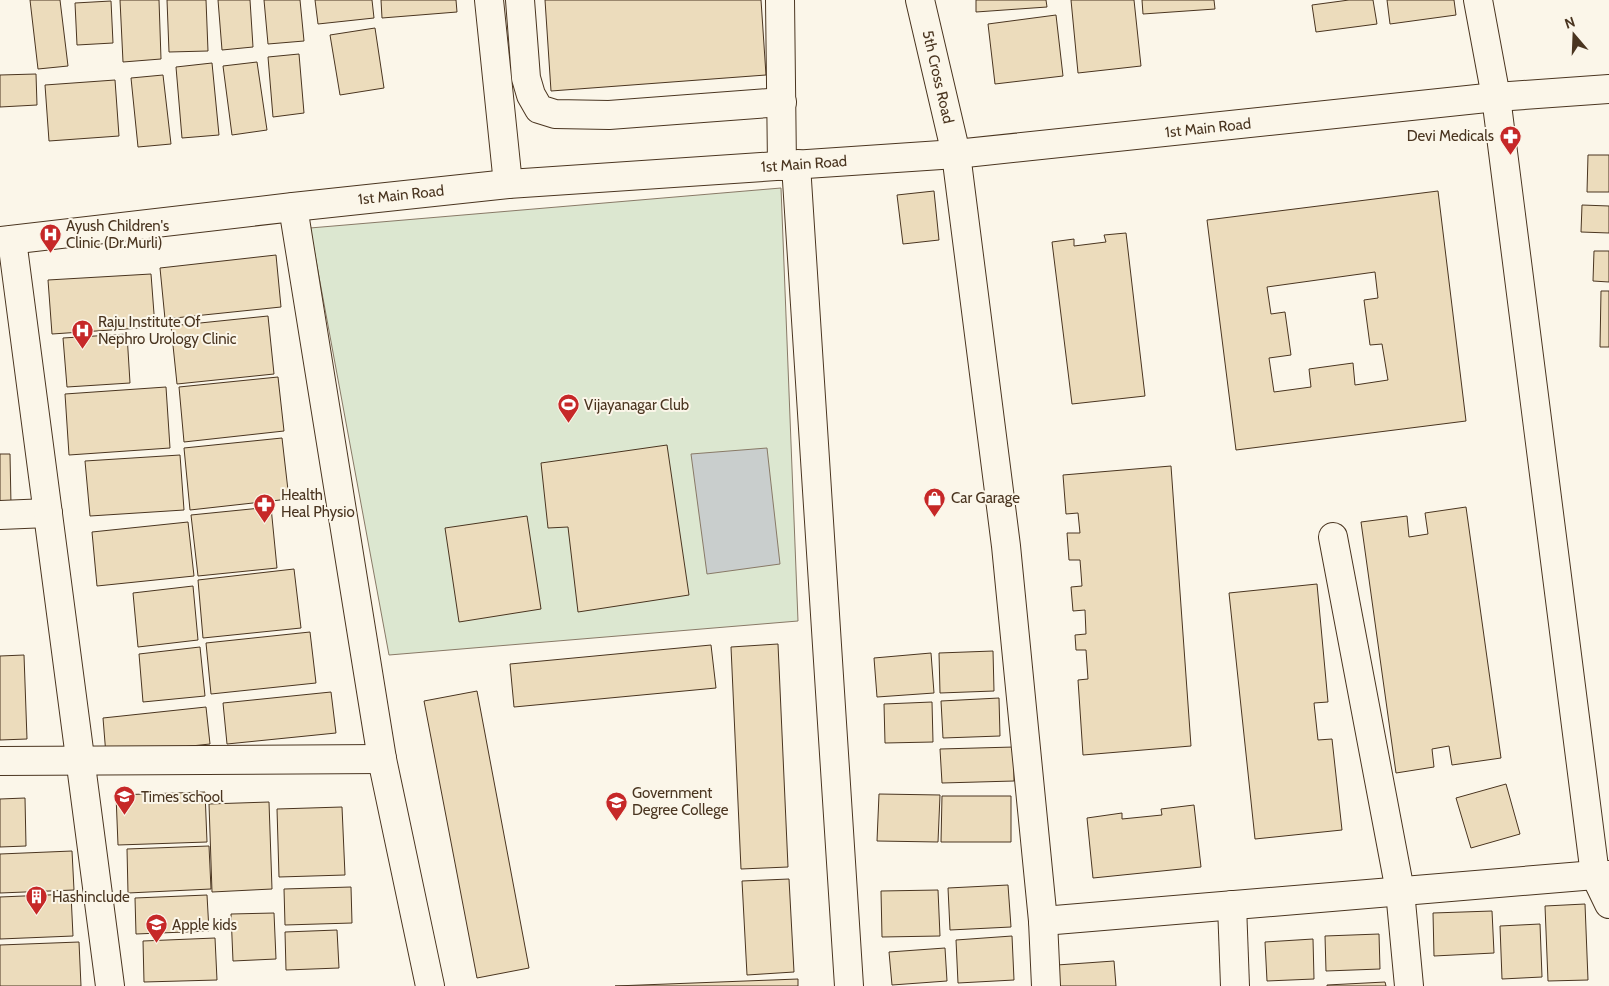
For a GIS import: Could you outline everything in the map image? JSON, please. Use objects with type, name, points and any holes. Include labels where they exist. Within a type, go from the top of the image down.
[{"type":"street","points":[[489,0],[508,184]]},
{"type":"street","points":[[520,0],[526,78],[531,95],[539,108],[555,114],[609,115],[782,102]]},
{"type":"street","points":[[780,0],[782,102],[792,165],[849,986]]},
{"type":"street","name":"5th Cross Road","points":[[920,0],[956,154],[1006,546],[1043,921],[1046,986]]},
{"type":"street","points":[[1478,0],[1496,97],[1602,875],[1609,904]]},
{"type":"street","name":"1st Main Road","points":[[6,241],[508,184],[956,154],[1496,97],[1609,89]]},
{"type":"street","points":[[293,207],[382,759],[430,986]]},
{"type":"street","points":[[6,241],[48,513],[110,986]]},
{"type":"street","points":[[0,515],[48,513]]},
{"type":"street","points":[[1333,537],[1400,891],[1409,986]]},
{"type":"street","points":[[0,761],[382,759]]},
{"type":"street","points":[[1043,921],[1602,875]]},
{"type":"street","points":[[1232,905],[1235,986]]},
{"type":"green space","name":"Vijayanagar Club","points":[[781,188],[798,621],[389,655],[310,228]]},
{"type":"shaded area","points":[[767,448],[780,564],[707,574],[691,454]]},
{"type":"building","points":[[30,0],[60,0],[68,66],[38,69]]},
{"type":"building","points":[[120,0],[159,0],[161,59],[123,62]]},
{"type":"building","points":[[167,0],[206,0],[208,51],[169,52]]},
{"type":"building","points":[[218,0],[250,0],[253,47],[222,50]]},
{"type":"building","points":[[264,0],[300,0],[304,41],[268,44]]},
{"type":"building","points":[[315,0],[372,0],[374,18],[318,24]]},
{"type":"building","points":[[381,0],[456,0],[457,12],[382,18]]},
{"type":"building","points":[[545,0],[761,0],[766,75],[551,91]]},
{"type":"building","points":[[976,0],[1046,0],[1047,7],[976,12]]},
{"type":"building","points":[[1071,0],[1134,0],[1141,66],[1078,73]]},
{"type":"building","points":[[1142,0],[1214,0],[1215,9],[1143,14]]},
{"type":"building","points":[[1349,0],[1373,0],[1377,24],[1316,32],[1312,5]]},
{"type":"building","points":[[1387,0],[1454,0],[1456,15],[1390,24]]},
{"type":"building","points":[[111,1],[113,43],[77,45],[75,3]]},
{"type":"building","points":[[1056,15],[1063,76],[995,84],[988,24]]},
{"type":"building","points":[[375,28],[384,88],[340,95],[330,35]]},
{"type":"building","points":[[299,54],[304,113],[273,117],[268,57]]},
{"type":"building","points":[[257,62],[267,130],[232,135],[223,66]]},
{"type":"building","points":[[212,63],[219,135],[182,138],[176,67]]},
{"type":"building","points":[[36,74],[37,105],[0,107],[0,75]]},
{"type":"building","points":[[163,75],[171,144],[138,147],[131,78]]},
{"type":"building","points":[[115,80],[119,136],[49,141],[45,85]]},
{"type":"building","points":[[1588,155],[1609,155],[1609,192],[1587,192]]},
{"type":"building","points":[[934,191],[939,240],[903,244],[897,195]]},
{"type":"building","points":[[1438,191],[1466,421],[1236,450],[1207,220]],"holes":[[[1375,272],[1378,298],[1364,300],[1370,345],[1382,344],[1388,380],[1355,385],[1353,363],[1309,369],[1311,387],[1274,392],[1269,358],[1291,355],[1285,312],[1271,314],[1267,287]]]},
{"type":"building","points":[[1582,205],[1609,206],[1609,233],[1581,232]]},
{"type":"building","points":[[1126,233],[1145,396],[1072,404],[1052,242],[1074,239],[1074,246],[1106,242],[1104,235]]},
{"type":"building","points":[[1594,251],[1609,251],[1609,282],[1593,281]]},
{"type":"building","points":[[276,255],[281,307],[165,319],[160,268]]},
{"type":"building","points":[[151,274],[155,327],[52,334],[48,280]]},
{"type":"building","points":[[1601,291],[1609,291],[1609,347],[1600,347]]},
{"type":"building","points":[[268,316],[274,374],[177,384],[171,326]]},
{"type":"building","points":[[127,334],[130,383],[67,387],[63,338]]},
{"type":"building","points":[[278,377],[284,431],[184,442],[179,387]]},
{"type":"building","points":[[166,387],[170,448],[69,455],[65,394]]},
{"type":"building","points":[[282,438],[289,499],[190,510],[184,448]]},
{"type":"building","points":[[667,445],[689,595],[578,612],[568,527],[548,528],[541,463]]},
{"type":"building","points":[[0,454],[10,454],[11,505],[0,506]]},
{"type":"building","points":[[180,455],[184,510],[90,516],[85,461]]},
{"type":"building","points":[[1171,466],[1191,746],[1083,755],[1078,680],[1088,679],[1086,650],[1076,650],[1075,635],[1086,634],[1085,610],[1073,611],[1071,587],[1082,586],[1080,560],[1069,560],[1067,533],[1080,533],[1078,513],[1066,514],[1063,475]]},
{"type":"building","points":[[271,507],[277,568],[198,576],[191,515]]},
{"type":"building","points":[[1466,507],[1501,758],[1452,765],[1449,746],[1432,749],[1434,767],[1396,773],[1361,522],[1407,516],[1409,537],[1428,534],[1425,513]]},
{"type":"building","points":[[527,516],[541,609],[459,622],[445,528]]},
{"type":"building","points":[[188,522],[194,576],[97,586],[92,532]]},
{"type":"building","points":[[294,569],[301,628],[203,638],[198,580]]},
{"type":"building","points":[[1317,584],[1328,702],[1314,703],[1318,740],[1332,739],[1342,830],[1255,839],[1229,593]]},
{"type":"building","points":[[193,586],[198,640],[138,647],[133,593]]},
{"type":"building","points":[[310,632],[316,683],[211,694],[206,643]]},
{"type":"building","points":[[778,644],[788,867],[741,869],[731,647]]},
{"type":"building","points":[[711,645],[716,688],[514,707],[510,664]]},
{"type":"building","points":[[200,647],[205,696],[143,702],[139,654]]},
{"type":"building","points":[[993,651],[994,691],[940,693],[939,653]]},
{"type":"building","points":[[931,653],[934,693],[877,697],[874,658]]},
{"type":"building","points":[[24,655],[27,739],[0,740],[0,656]]},
{"type":"building","points":[[477,691],[529,968],[477,978],[424,701]]},
{"type":"building","points":[[331,692],[336,733],[227,744],[223,703]]},
{"type":"building","points":[[999,698],[1000,736],[943,738],[941,701]]},
{"type":"building","points":[[932,702],[933,742],[885,743],[884,704]]},
{"type":"building","points":[[206,707],[210,744],[106,755],[103,718]]},
{"type":"building","points":[[1014,747],[1014,781],[942,783],[940,749]]},
{"type":"building","points":[[1506,784],[1520,834],[1471,848],[1456,798]]},
{"type":"building","points":[[205,792],[207,842],[118,845],[116,795]]},
{"type":"building","points":[[879,794],[940,795],[938,842],[877,841]]},
{"type":"building","points":[[942,796],[1011,796],[1011,842],[941,842]]},
{"type":"building","points":[[25,798],[26,846],[0,847],[0,799]]},
{"type":"building","points":[[269,802],[272,889],[212,892],[209,804]]},
{"type":"building","points":[[1194,805],[1201,867],[1093,878],[1087,818],[1122,813],[1122,819],[1162,815],[1161,809]]},
{"type":"building","points":[[342,807],[345,875],[279,877],[277,809]]},
{"type":"building","points":[[209,846],[211,889],[128,893],[127,849]]},
{"type":"building","points":[[72,851],[74,890],[0,893],[0,854]]},
{"type":"building","points":[[789,879],[794,972],[747,975],[742,881]]},
{"type":"building","points":[[1008,885],[1011,927],[950,930],[948,888]]},
{"type":"building","points":[[351,887],[352,923],[285,925],[284,889]]},
{"type":"building","points":[[938,890],[940,936],[882,937],[881,891]]},
{"type":"building","name":"Hashinclude","points":[[71,894],[73,936],[0,939],[0,897]]},
{"type":"building","points":[[207,895],[209,931],[136,934],[135,898]]},
{"type":"building","points":[[1585,904],[1588,980],[1548,981],[1545,906]]},
{"type":"building","points":[[1492,911],[1494,953],[1434,956],[1433,913]]},
{"type":"building","points":[[274,913],[276,959],[233,961],[231,914]]},
{"type":"building","points":[[1540,924],[1542,977],[1502,979],[1500,926]]},
{"type":"building","points":[[337,930],[339,968],[286,970],[285,932]]},
{"type":"building","points":[[1379,934],[1380,969],[1326,971],[1325,936]]},
{"type":"building","points":[[1012,936],[1014,980],[958,983],[956,940]]},
{"type":"building","points":[[215,938],[217,980],[144,982],[143,941]]},
{"type":"building","points":[[1313,939],[1314,979],[1267,981],[1265,942]]},
{"type":"building","points":[[79,942],[81,986],[0,986],[0,945]]},
{"type":"building","points":[[945,948],[947,981],[892,985],[889,952]]},
{"type":"building","points":[[1114,961],[1116,986],[1058,986],[1057,965]]},
{"type":"building","points":[[798,979],[798,986],[615,986]]},
{"type":"building","points":[[1385,982],[1386,986],[1327,986],[1327,985]]},
{"type":"place","name":"Devi Medicals","points":[[1510,155]]},
{"type":"place","name":"Ayush Children's Clinic (Dr.Murli)","points":[[50,254]]},
{"type":"place","name":"Raju Institute Of Nephro Urology Clinic","points":[[82,350]]},
{"type":"place","name":"Vijayanagar Club","points":[[568,424]]},
{"type":"place","name":"Car Garage","points":[[935,517]]},
{"type":"place","name":"Health Heal Physio","points":[[265,523]]},
{"type":"place","name":"Times school","points":[[125,816]]},
{"type":"place","name":"Government Degree College","points":[[616,821]]},
{"type":"place","name":"Hashinclude","points":[[36,916]]},
{"type":"place","name":"Apple kids","points":[[156,944]]}]
